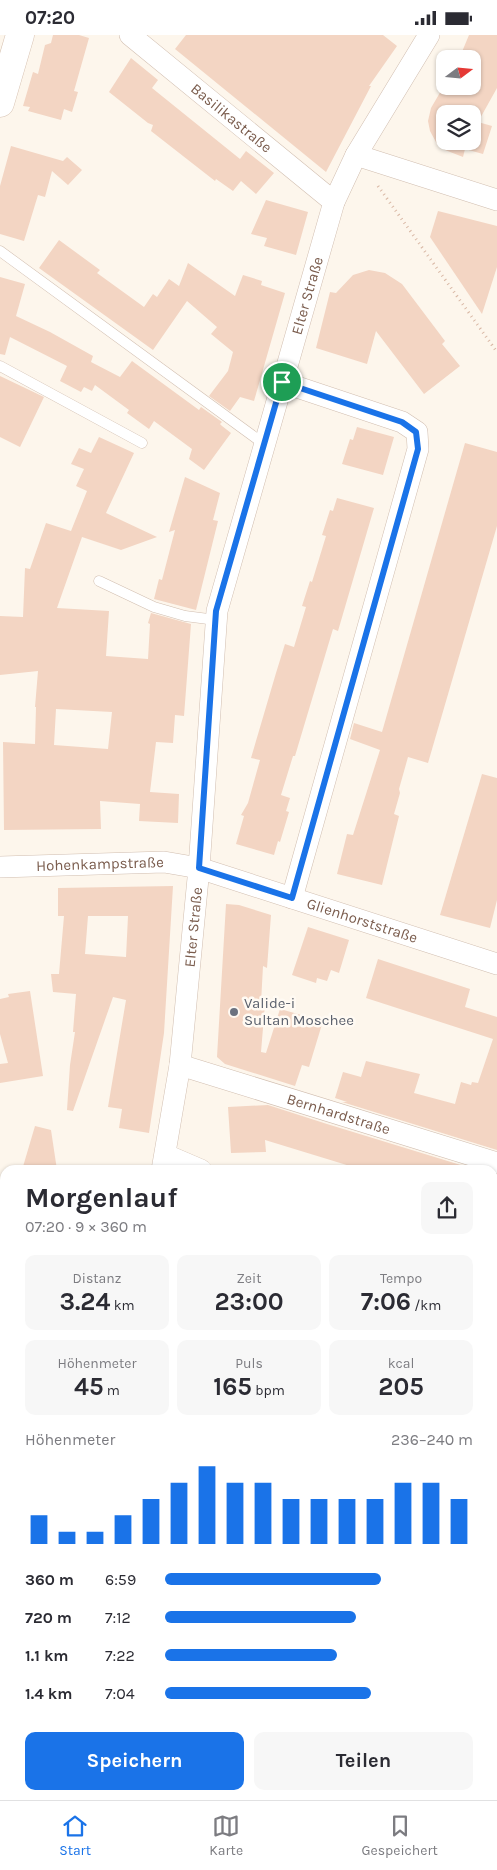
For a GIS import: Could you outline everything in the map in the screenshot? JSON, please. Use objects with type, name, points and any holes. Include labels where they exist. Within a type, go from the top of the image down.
[{"type":"main road","points":[[0,103],[20,35]]},
{"type":"street","name":"Basilikastraße","points":[[130,35],[334,202]]},
{"type":"street","name":"Elter Straße","points":[[164,1162],[180,1065],[199,868],[216,611],[334,202],[356,155],[430,35]]},
{"type":"street","points":[[356,155],[497,200]]},
{"type":"street","points":[[282,382],[402,422],[416,432],[418,449],[292,898]]},
{"type":"street","name":"Hohenkampstraße","points":[[0,867],[164,862],[199,868]]},
{"type":"street","name":"Glienhorststraße","points":[[199,868],[497,964]]},
{"type":"street","name":"Bernhardstraße","points":[[180,1065],[497,1163]]},
{"type":"street","points":[[164,1162],[178,1165]]},
{"type":"lane","points":[[0,251],[264,444]]},
{"type":"lane","points":[[0,365],[142,443]]},
{"type":"lane","points":[[99,581],[154,607],[216,621]]},
{"type":"path","points":[[356,155],[497,352]]},
{"type":"building","points":[[53,35],[79,35],[89,38],[74,91],[78,92],[72,112],[64,109],[61,120],[28,111],[30,107],[23,106],[33,72],[38,74],[45,45],[51,43]]},
{"type":"building","points":[[186,35],[383,35],[397,46],[369,86],[371,86],[326,172],[175,49]]},
{"type":"building","points":[[469,35],[497,35],[497,88],[481,117],[481,105],[436,105],[436,142],[430,131],[428,121],[431,108],[439,95],[481,95],[481,50],[463,50]]},
{"type":"building","points":[[131,58],[158,80],[152,88],[240,159],[246,151],[274,173],[256,194],[241,181],[233,191],[216,179],[215,181],[151,131],[153,125],[109,92]]},
{"type":"building","points":[[481,123],[492,126],[483,154],[469,150],[481,150]]},
{"type":"building","points":[[11,146],[63,161],[67,157],[82,170],[68,185],[52,171],[45,197],[38,195],[24,241],[0,234],[0,186]]},
{"type":"building","points":[[445,150],[465,150],[463,157]]},
{"type":"building","points":[[266,200],[308,212],[296,255],[264,246],[267,238],[251,234]]},
{"type":"building","points":[[438,211],[497,226],[497,267],[482,314],[430,237]]},
{"type":"building","points":[[59,240],[100,270],[97,273],[144,307],[153,294],[157,297],[169,279],[179,286],[188,263],[235,296],[243,275],[262,281],[261,285],[285,293],[254,401],[240,397],[230,411],[209,396],[228,371],[233,352],[211,334],[217,327],[187,301],[153,350],[39,268]]},
{"type":"building","points":[[369,270],[385,273],[402,284],[445,341],[442,344],[460,366],[424,394],[376,331],[367,364],[316,348],[330,292],[336,293],[353,275]]},
{"type":"building","points":[[0,277],[25,284],[16,316],[93,356],[91,362],[120,377],[132,361],[199,410],[201,407],[222,422],[220,424],[231,433],[204,470],[189,459],[192,449],[154,421],[149,429],[127,413],[129,410],[95,385],[92,391],[84,387],[81,392],[60,381],[67,366],[10,337],[5,355],[0,354]]},
{"type":"building","points":[[0,376],[44,397],[20,447],[0,437]]},
{"type":"building","points":[[357,427],[394,437],[383,475],[342,464],[350,439],[353,440]]},
{"type":"building","points":[[99,437],[134,453],[106,513],[157,537],[121,550],[82,537],[57,608],[109,611],[106,656],[148,659],[150,624],[148,623],[151,613],[191,624],[184,716],[175,715],[173,743],[156,742],[150,792],[179,794],[178,823],[139,821],[140,804],[100,801],[101,829],[4,830],[3,742],[35,744],[35,707],[38,671],[0,675],[0,616],[23,617],[25,568],[30,569],[46,523],[71,531],[87,491],[76,486],[84,469],[71,464],[79,448],[91,453]],"holes":[[[56,709],[112,712],[108,749],[54,745]]]},
{"type":"building","points":[[465,443],[497,452],[497,526],[428,763],[408,757],[394,814],[399,816],[382,885],[337,874],[347,834],[353,835],[380,750],[350,739],[354,723],[382,732]]},
{"type":"building","points":[[185,477],[220,493],[213,520],[218,521],[196,610],[154,599],[159,579],[162,580],[175,530],[169,532]]},
{"type":"building","points":[[337,498],[374,508],[338,631],[333,629],[295,756],[293,756],[281,795],[290,798],[286,811],[289,812],[274,855],[236,844],[244,816],[241,815],[248,803],[260,760],[251,758],[285,644],[294,647],[306,607],[302,606],[310,581],[312,582],[326,536],[322,535],[330,510],[333,511]]},
{"type":"building","points":[[482,774],[497,778],[497,900],[490,928],[440,915]]},
{"type":"building","points":[[173,886],[164,1033],[149,1133],[119,1128],[122,1109],[108,1107],[126,1000],[113,997],[73,1111],[67,1110],[70,1065],[75,1032],[73,1032],[76,994],[53,992],[51,974],[59,974],[64,916],[58,916],[58,888]],"holes":[[[88,916],[128,916],[126,957],[85,954]]]},
{"type":"building","points":[[226,904],[239,905],[271,915],[267,968],[263,966],[261,1003],[265,1004],[261,1052],[266,1053],[280,1009],[323,1021],[309,1067],[302,1065],[295,1086],[225,1064],[217,1057]]},
{"type":"building","points":[[308,927],[349,940],[339,973],[331,970],[327,981],[317,978],[316,983],[292,975]]},
{"type":"building","points":[[378,959],[470,989],[465,1007],[497,1017],[497,1150],[342,1102],[347,1102],[335,1098],[343,1072],[361,1077],[366,1061],[420,1074],[414,1093],[455,1104],[461,1082],[471,1085],[472,1082],[478,1083],[493,1039],[366,998]]},
{"type":"building","points":[[30,991],[43,1076],[0,1083],[0,1064],[8,1063],[0,1034],[0,999],[9,997],[8,994]]},
{"type":"building","points":[[268,1105],[461,1165],[347,1165],[265,1140],[266,1152],[231,1153],[228,1107]]},
{"type":"building","points":[[35,1126],[51,1130],[56,1165],[23,1165]]},
{"type":"place","name":"Valide-i Sultan Moschee","points":[[234,1012]]},
{"type":"route","points":[[282,382],[402,422],[416,432],[418,449],[292,898],[199,868],[216,611],[282,382]]}]
